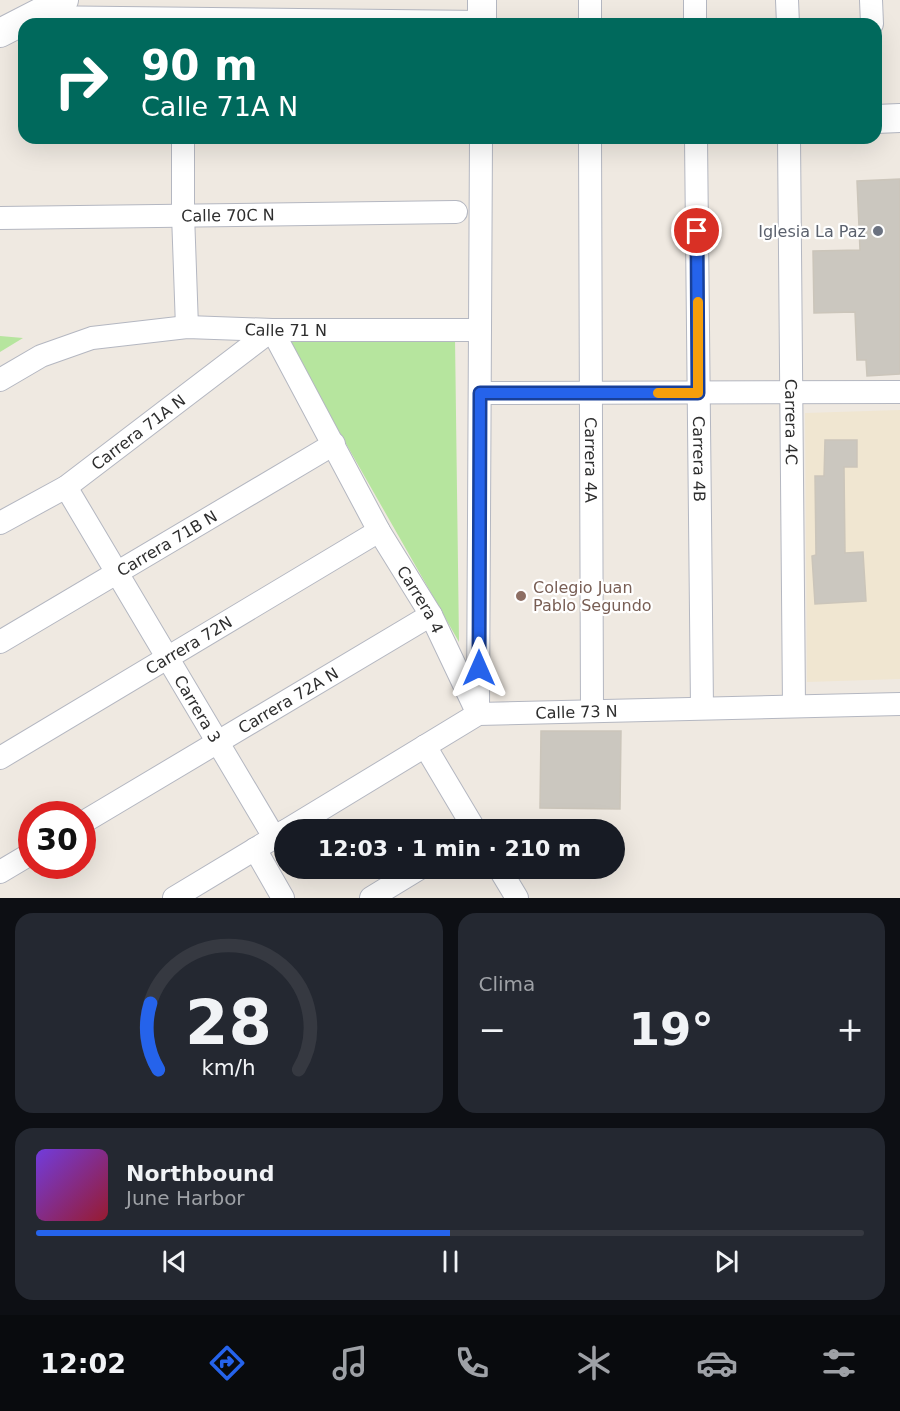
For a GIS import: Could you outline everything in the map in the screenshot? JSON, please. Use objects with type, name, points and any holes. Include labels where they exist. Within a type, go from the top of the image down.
[{"type":"street","points":[[31,17],[64,0]]},
{"type":"street","points":[[590,0],[590,18]]},
{"type":"street","points":[[695,0],[695,18]]},
{"type":"street","points":[[787,0],[788,18]]},
{"type":"street","points":[[871,0],[872,18]]},
{"type":"street","points":[[31,17],[184,14],[482,15]]},
{"type":"street","points":[[0,33],[18,24]]},
{"type":"street","points":[[882,118],[900,118]]},
{"type":"street","points":[[183,144],[187,327]]},
{"type":"street","points":[[478,714],[481,144]]},
{"type":"street","name":"Carrera 4A","points":[[590,144],[592,711]]},
{"type":"street","name":"Carrera 4B","points":[[696,144],[702,708]]},
{"type":"street","name":"Carrera 4C","points":[[789,144],[794,706]]},
{"type":"street","name":"Calle 70C N","points":[[0,218],[456,212]]},
{"type":"street","name":"Calle 71 N","points":[[0,380],[41,356],[92,338],[187,327],[272,330],[480,330]]},
{"type":"street","name":"Carrera 4","points":[[272,330],[380,531],[431,615],[478,714]]},
{"type":"street","name":"Carrera 71A N","points":[[0,523],[66,487],[272,330]]},
{"type":"street","points":[[480,393],[900,392]]},
{"type":"street","name":"Carrera 71B N","points":[[0,642],[334,444]]},
{"type":"street","name":"Carrera 3","points":[[66,487],[218,742],[274,821]]},
{"type":"street","name":"Carrera 72N","points":[[0,758],[380,531]]},
{"type":"street","name":"Carrera 72A N","points":[[96,815],[431,615]]},
{"type":"street","name":"Calle 73 N","points":[[303,819],[478,714],[900,704]]},
{"type":"street","points":[[424,746],[468,819]]},
{"type":"street","name":"Calle 73 N","points":[[174,898],[274,837]]},
{"type":"street","points":[[255,849],[283,898]]},
{"type":"street","points":[[0,872],[18,861]]},
{"type":"street","points":[[371,898],[402,879]]},
{"type":"street","points":[[506,879],[517,898]]},
{"type":"shaded area","points":[[900,410],[900,679],[807,682],[805,413]]},
{"type":"green space","points":[[0,336],[23,338],[0,352]]},
{"type":"green space","points":[[455,338],[459,642],[288,342]]},
{"type":"building","points":[[900,179],[900,374],[867,376],[866,360],[857,360],[855,312],[814,313],[813,251],[860,250],[857,181]]},
{"type":"building","points":[[825,440],[857,440],[857,467],[844,467],[845,553],[863,552],[866,601],[815,604],[812,556],[816,555],[815,476],[824,476]]},
{"type":"building","points":[[541,731],[621,731],[620,809],[540,808]]},
{"type":"slow traffic","points":[[658,393],[698,393],[698,302]]},
{"type":"place","name":"Iglesia La Paz","points":[[878,231]]},
{"type":"place","name":"Colegio Juan Pablo Segundo","points":[[521,596]]},
{"type":"route","points":[[479,668],[480,393],[698,393],[697,231]]}]
